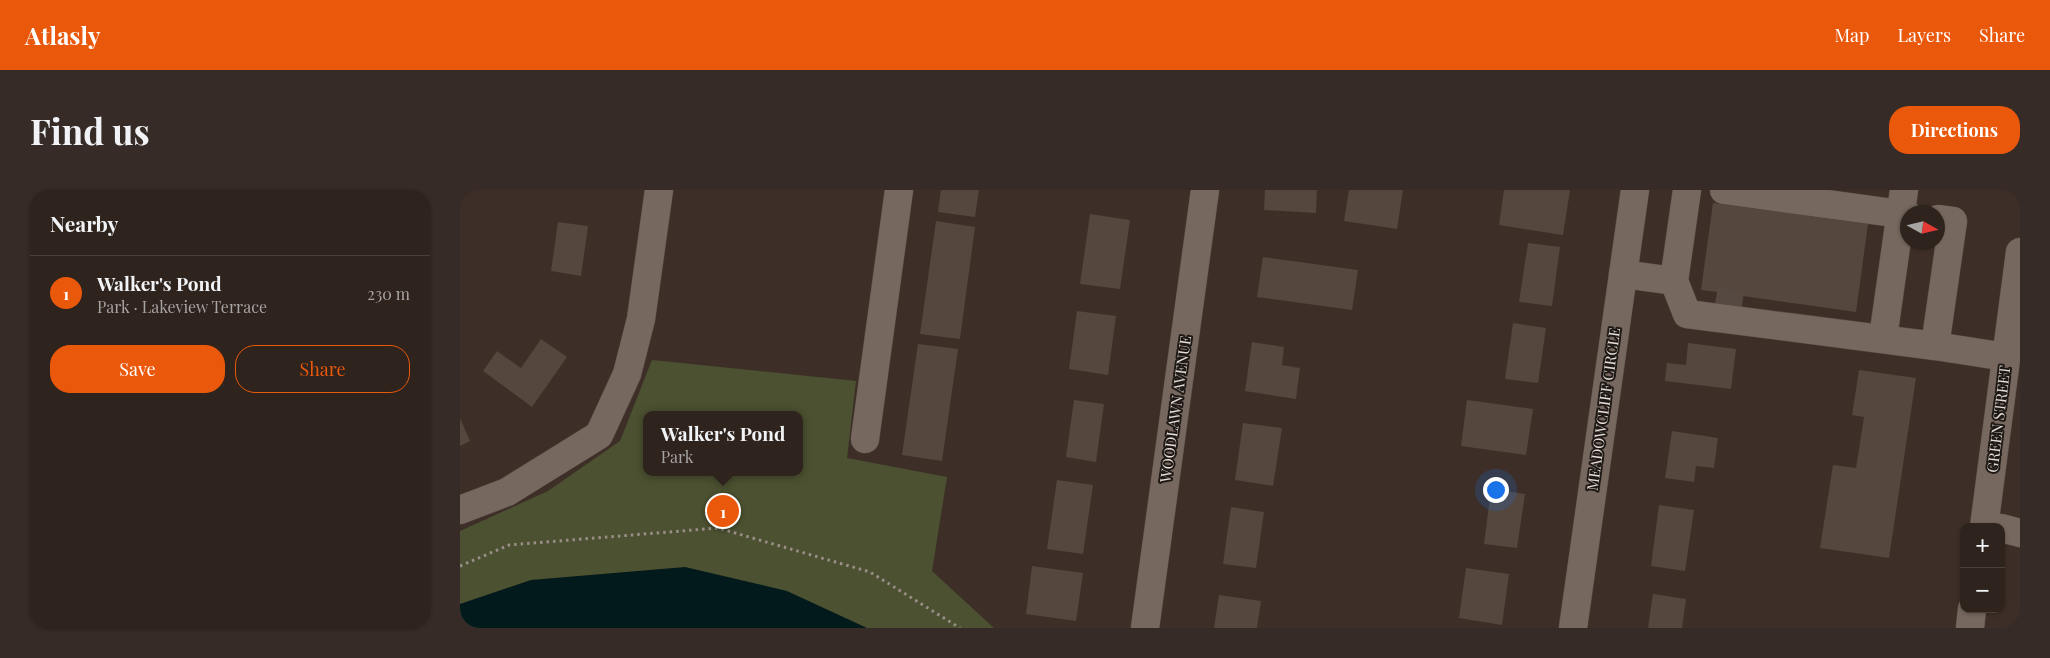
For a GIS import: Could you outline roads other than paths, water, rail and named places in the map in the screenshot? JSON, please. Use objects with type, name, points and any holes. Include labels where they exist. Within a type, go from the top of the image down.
[{"type":"street","points":[[460,510],[507,492],[599,435],[627,374],[641,319],[659,190]]},
{"type":"street","points":[[865,439],[899,190]]},
{"type":"street","name":"WOODLAWN AVENUE","points":[[1145,628],[1205,190]]},
{"type":"street","name":"MEADOWCLIFF CIRCLE","points":[[1573,628],[1634,190]]},
{"type":"street","points":[[1687,190],[1674,281],[1687,314]]},
{"type":"street","points":[[1724,190],[1900,206]]},
{"type":"street","points":[[1935,346],[1953,221],[1945,220]]},
{"type":"street","points":[[1883,338],[1900,231]]},
{"type":"street","name":"GREEN STREET","points":[[1992,523],[2016,319],[2020,252]]},
{"type":"street","points":[[1622,274],[1674,281]]},
{"type":"street","points":[[1687,314],[1716,301]]},
{"type":"street","points":[[1687,314],[1751,314],[1935,346],[2010,364]]},
{"type":"street","points":[[2005,529],[2020,533]]},
{"type":"street","points":[[1970,628],[1972,613]]},
{"type":"water","points":[[685,567],[787,591],[867,628],[460,628],[460,604],[531,580]]},
{"type":"tunnel","points":[[1716,301],[1742,305]]},
{"type":"place","name":"Walker's Pond","points":[[723,511]]}]
